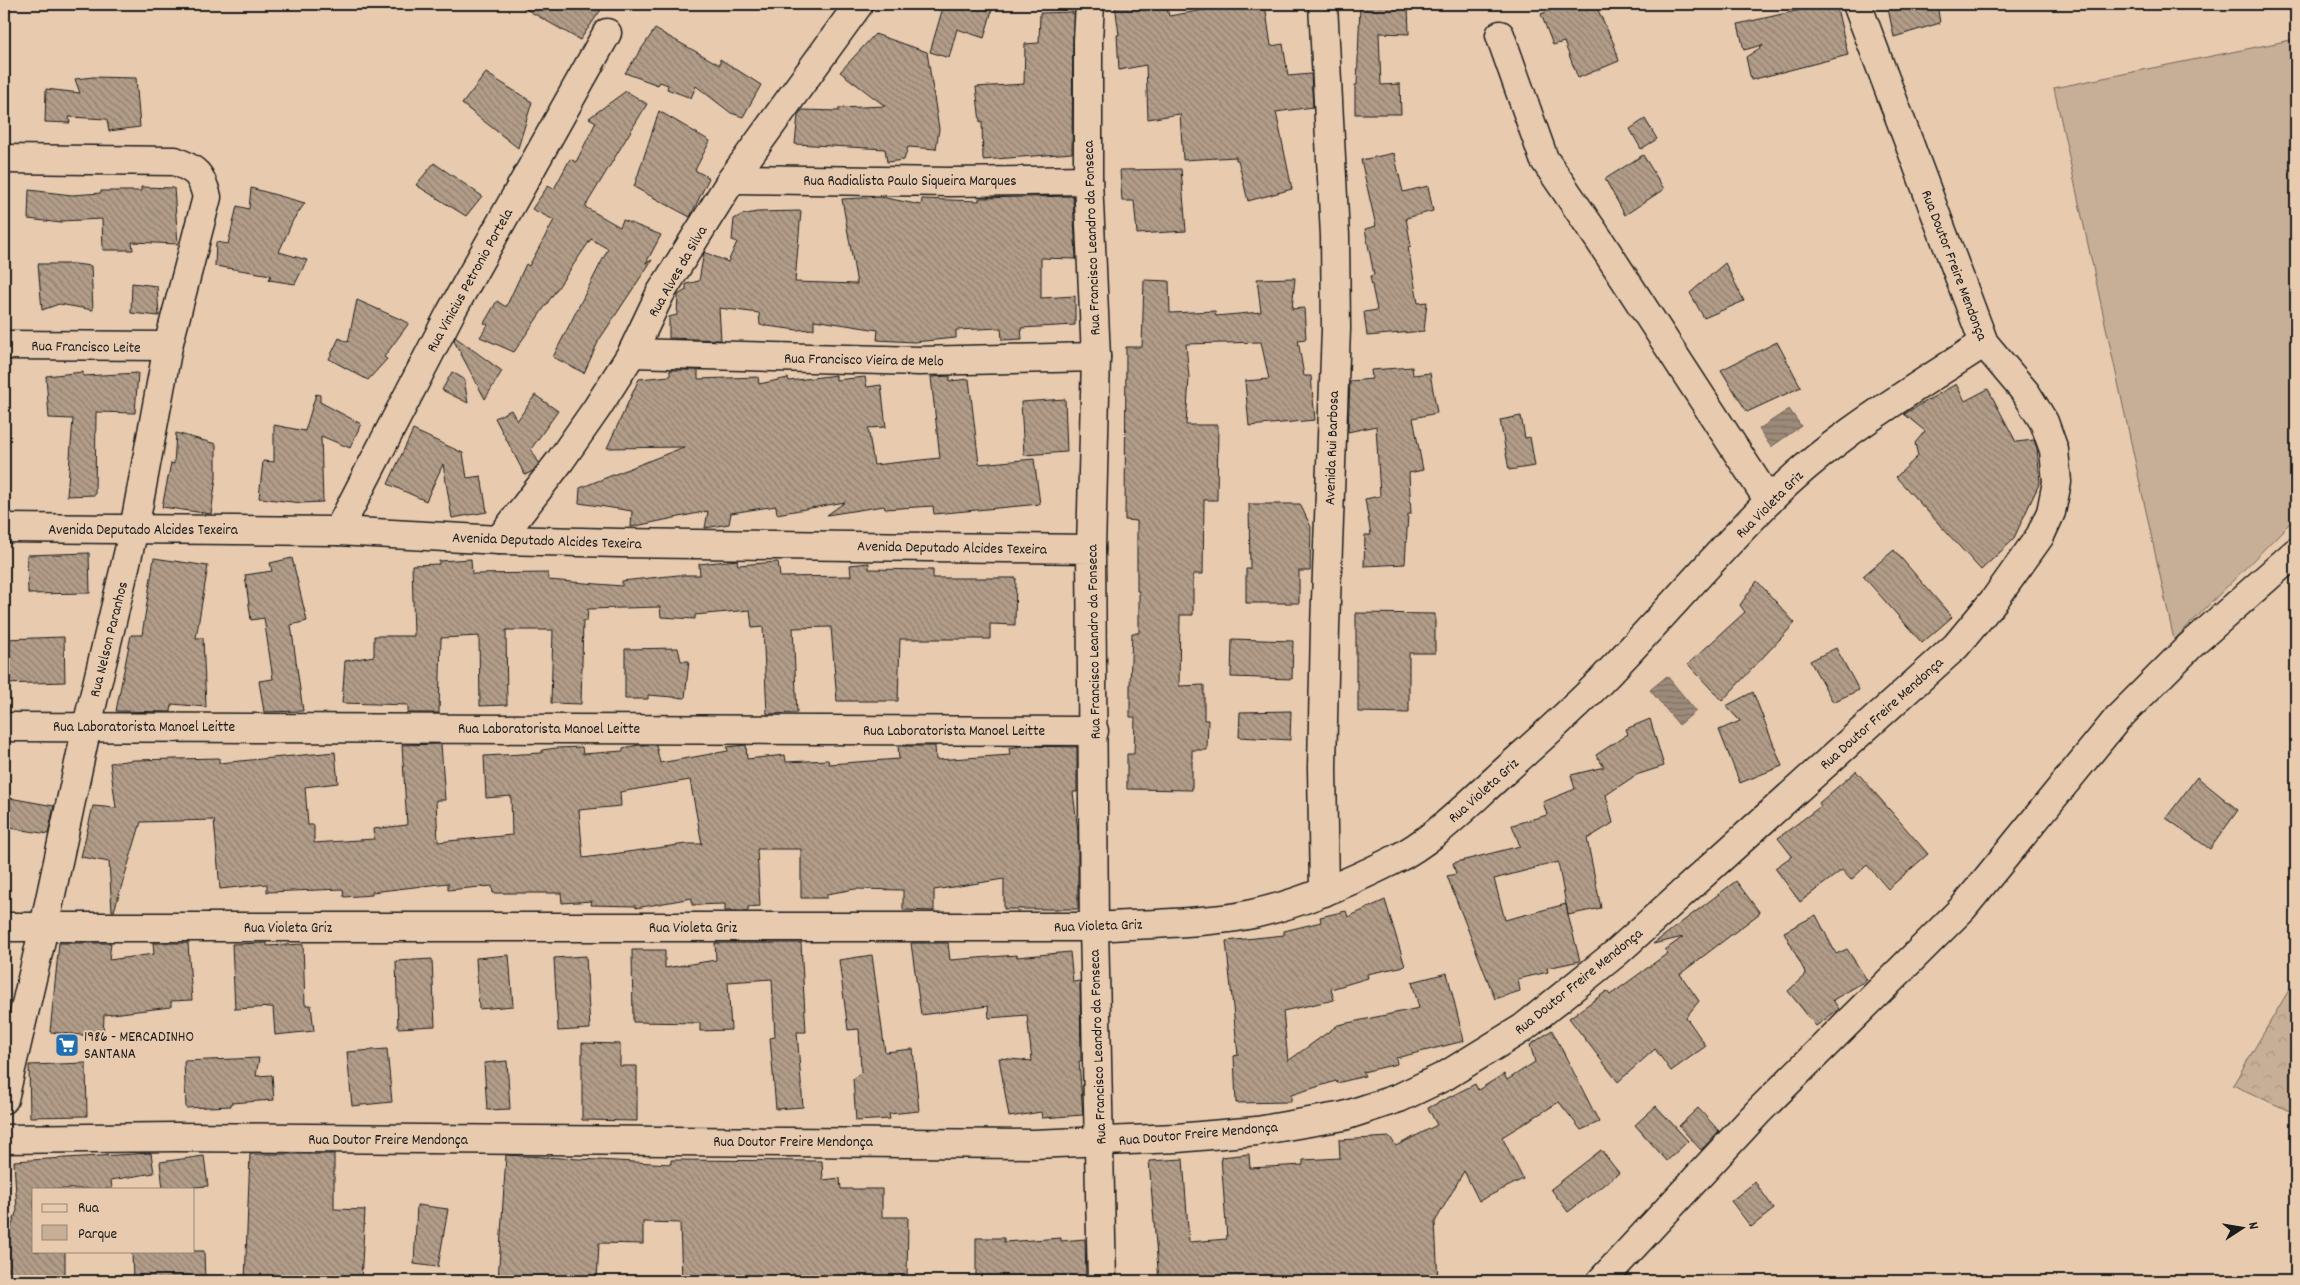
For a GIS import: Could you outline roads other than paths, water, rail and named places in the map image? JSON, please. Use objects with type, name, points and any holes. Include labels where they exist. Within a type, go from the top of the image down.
[{"type":"street","name":"Rua Alves da Silva","points":[[499,540],[598,408],[632,353],[660,294],[732,179],[859,4]]},
{"type":"street","name":"Rua Francisco Leandro da Fonseca","points":[[1090,4],[1088,40],[1088,180],[1096,357],[1091,548],[1094,731],[1094,927],[1102,1281]]},
{"type":"street","name":"Avenida Rui Barbosa","points":[[1323,4],[1335,236],[1336,329],[1322,768],[1324,892]]},
{"type":"street","name":"Rua Doutor Freire Mendonça","points":[[4,1139],[186,1137],[1033,1144],[1177,1138],[1257,1130],[1344,1116],[1398,1098],[1445,1076],[1523,1028],[1616,953],[1956,646],[1996,599],[2040,536],[2052,512],[2057,482],[2054,450],[2044,422],[2026,393],[1984,343],[1857,4]]},
{"type":"street","name":"Rua Vinicius Petronio Portela","points":[[338,532],[450,312],[608,33]]},
{"type":"street","points":[[1500,35],[1544,159],[1600,241],[1769,501]]},
{"type":"street","name":"Rua Nelson Paranhos","points":[[4,159],[175,161],[192,168],[202,180],[207,197],[168,346],[134,529],[86,726],[44,927],[4,1099]]},
{"type":"street","name":"Rua Radialista Paulo Siqueira Marques","points":[[732,179],[950,182],[1088,180]]},
{"type":"street","name":"Rua Violeta Griz","points":[[4,927],[1094,927],[1204,921],[1240,916],[1324,892],[1395,860],[1422,843],[1466,806],[1599,683],[1769,501],[1820,454],[1857,425],[1984,343]]},
{"type":"street","name":"Rua Francisco Leite","points":[[4,345],[168,346]]},
{"type":"street","name":"Rua Francisco Vieira de Melo","points":[[632,353],[919,361],[1096,357]]},
{"type":"street","name":"Avenida Deputado Alcides Texeira","points":[[4,528],[338,532],[499,540],[1091,548]]},
{"type":"street","points":[[1601,1281],[1759,1112],[1963,908],[2118,718],[2190,646],[2296,552]]},
{"type":"street","name":"Rua Laboratorista Manoel Leitte","points":[[4,727],[1094,731]]},
{"type":"place","name":"1986 - MERCADINHO SANTANA","points":[[67,1045]]}]
